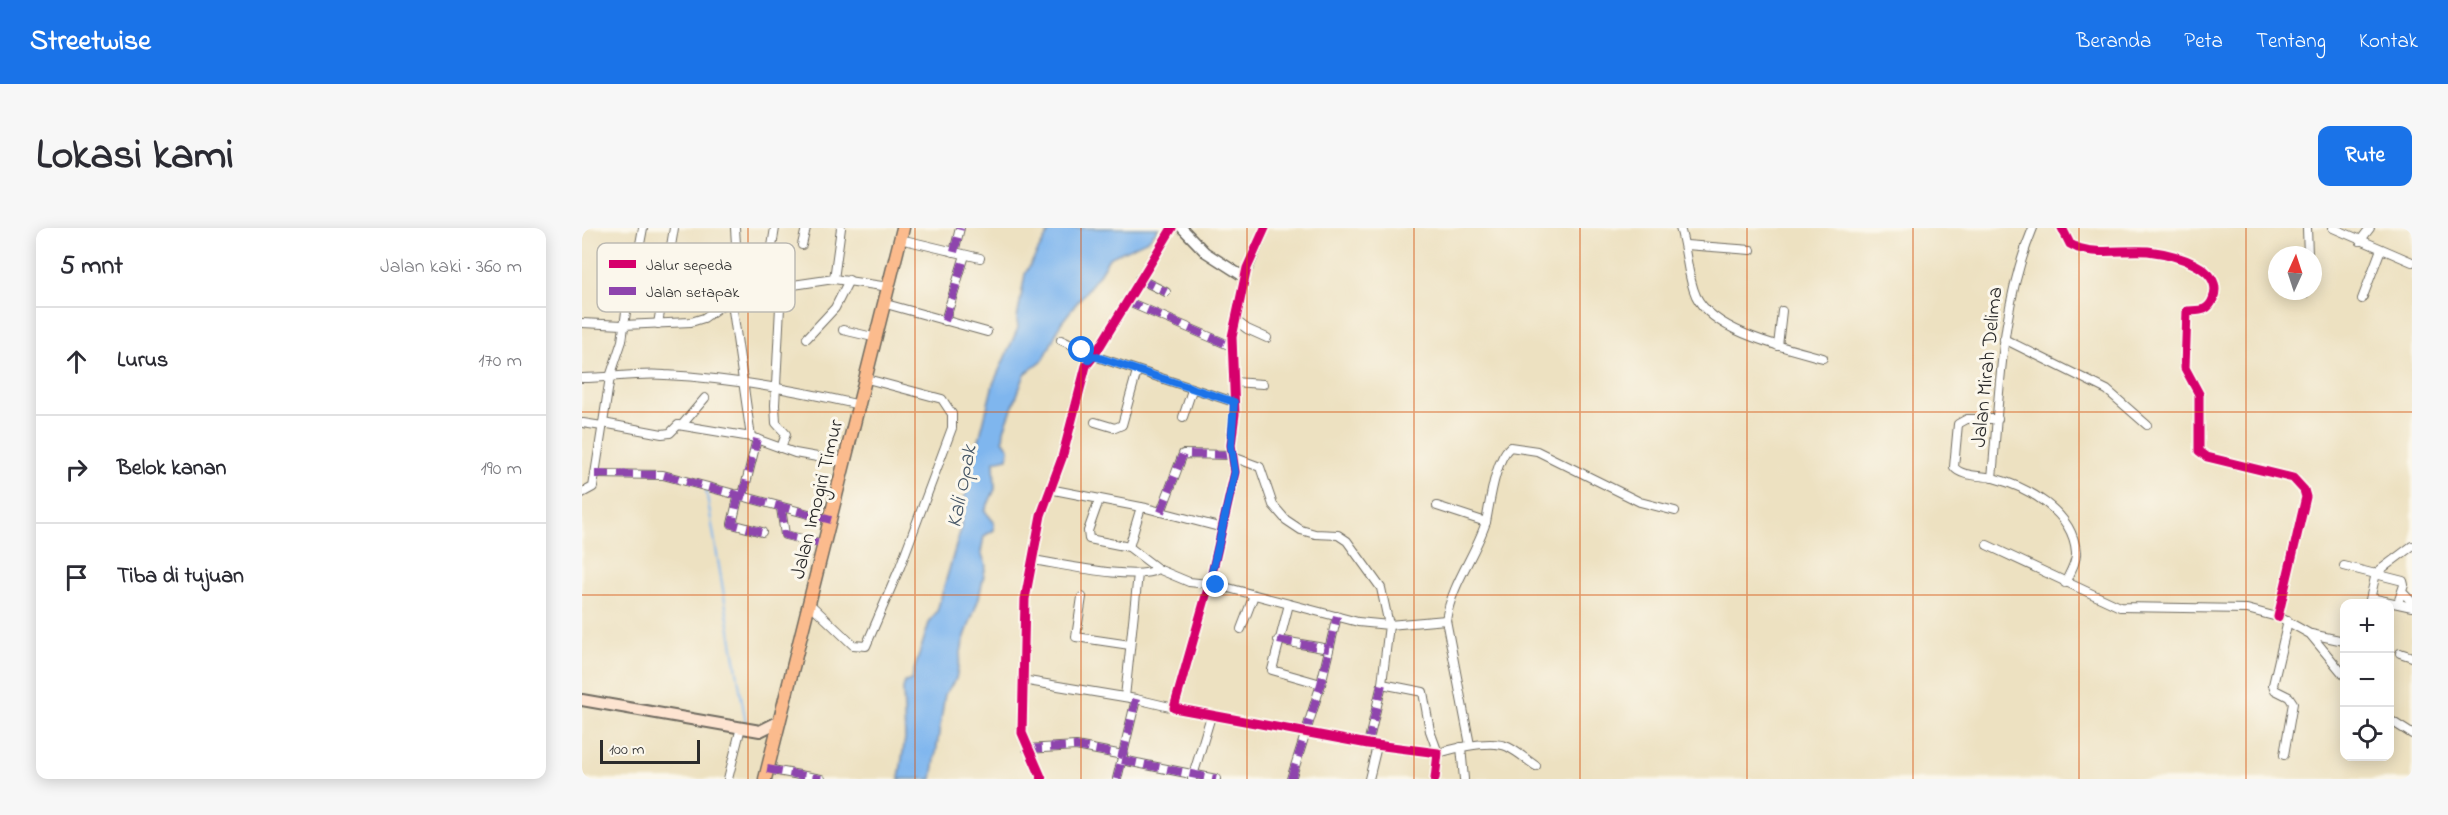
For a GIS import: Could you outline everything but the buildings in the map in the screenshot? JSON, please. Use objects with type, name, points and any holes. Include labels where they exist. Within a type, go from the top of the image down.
[{"type":"main road","name":"Jalan Imogiri Timur","points":[[766,774],[902,233]]},
{"type":"main road","points":[[582,700],[760,731],[780,722]]},
{"type":"main road","points":[[760,731],[774,747]]},
{"type":"street","points":[[640,243],[643,228]]},
{"type":"street","points":[[672,243],[674,228]]},
{"type":"street","points":[[735,228],[736,243]]},
{"type":"street","points":[[773,243],[775,228]]},
{"type":"street","points":[[802,245],[806,228]]},
{"type":"street","points":[[834,279],[841,228]]},
{"type":"street","points":[[954,252],[960,228]]},
{"type":"street","points":[[1042,779],[1022,733],[1025,599],[1041,515],[1062,458],[1083,374],[1172,228]]},
{"type":"street","points":[[1182,228],[1212,258],[1244,277]]},
{"type":"street","points":[[1173,708],[1209,586],[1235,472],[1232,456],[1234,402],[1231,346],[1244,277],[1265,228]]},
{"type":"street","points":[[1680,228],[1686,245],[1693,286],[1701,304],[1720,321],[1778,346],[1823,358]]},
{"type":"street","name":"Jalan Mirah Delima","points":[[1992,478],[2004,339],[2015,274],[2033,228]]},
{"type":"street","points":[[2062,228],[2070,244],[2087,251],[2161,253],[2198,267],[2214,278],[2217,288],[2211,305],[2203,310],[2187,311],[2185,319],[2185,368],[2199,394],[2199,451],[2207,457],[2293,478],[2304,490],[2306,497],[2278,617]]},
{"type":"street","points":[[2307,228],[2308,246]]},
{"type":"street","points":[[2333,228],[2412,262]]},
{"type":"street","points":[[2360,241],[2370,228]]},
{"type":"street","points":[[902,233],[954,252],[980,258]]},
{"type":"street","points":[[1686,245],[1751,250]]},
{"type":"street","points":[[2362,299],[2381,249]]},
{"type":"street","points":[[945,321],[965,255]]},
{"type":"street","points":[[795,285],[834,279],[889,287]]},
{"type":"street","points":[[1139,279],[1166,292]]},
{"type":"street","points":[[807,338],[835,308],[849,280]]},
{"type":"street","points":[[1126,301],[1231,346]]},
{"type":"street","points":[[886,304],[987,332]]},
{"type":"street","points":[[1778,346],[1782,311]]},
{"type":"street","points":[[582,493],[592,487],[610,375],[620,349],[625,312]]},
{"type":"street","points":[[658,324],[660,312]]},
{"type":"street","points":[[582,323],[658,324],[704,318],[712,312]]},
{"type":"street","points":[[737,312],[754,438],[732,524],[762,532]]},
{"type":"street","points":[[780,312],[776,423],[786,434],[781,448]]},
{"type":"street","points":[[1235,320],[1247,329],[1267,338]]},
{"type":"street","points":[[843,330],[877,338]]},
{"type":"street","points":[[2004,339],[2107,390],[2147,425]]},
{"type":"street","points":[[1061,340],[1082,350],[1092,358],[1234,402]]},
{"type":"street","points":[[1095,422],[1115,428],[1122,425],[1137,371]]},
{"type":"street","points":[[582,378],[610,375],[665,375],[806,392],[860,405]]},
{"type":"street","points":[[810,604],[853,645],[866,646],[900,567],[952,428],[952,414],[942,399],[867,379]]},
{"type":"street","points":[[1233,382],[1263,384]]},
{"type":"street","points":[[1183,417],[1192,390]]},
{"type":"street","points":[[682,425],[705,398]]},
{"type":"street","points":[[1998,419],[1967,418],[1958,424],[1952,462],[1956,471],[2016,485],[2050,505],[2071,534],[2076,554],[2065,583]]},
{"type":"street","points":[[583,423],[662,434],[670,433],[676,425],[682,425],[754,438],[781,448],[845,462]]},
{"type":"street","points":[[1464,779],[1465,746],[1446,620],[1448,606],[1462,569],[1482,534],[1505,451],[1510,447],[1537,451],[1640,501],[1675,512]]},
{"type":"street","points":[[1161,512],[1183,454],[1232,456],[1260,467],[1273,505],[1286,520],[1301,530],[1315,534],[1338,535],[1347,541],[1381,588],[1389,625],[1382,684],[1368,744]]},
{"type":"street","points":[[595,474],[655,474],[831,520]]},
{"type":"street","points":[[1049,489],[1141,507],[1223,528]]},
{"type":"street","points":[[1099,500],[1088,531],[1089,539],[1129,547],[1158,569],[1189,582],[1254,595],[1358,622],[1389,625],[1446,620]]},
{"type":"street","points":[[1437,506],[1486,522]]},
{"type":"street","points":[[1129,547],[1141,507]]},
{"type":"street","points":[[782,508],[785,536],[825,544]]},
{"type":"street","points":[[1987,545],[2120,607],[2131,609],[2247,609],[2278,617],[2310,634],[2340,670]]},
{"type":"street","points":[[2376,573],[2412,546]]},
{"type":"street","points":[[1033,560],[1137,574],[1158,569]]},
{"type":"street","points":[[2344,566],[2403,581],[2398,603]]},
{"type":"street","points":[[2370,599],[2376,573]]},
{"type":"street","points":[[1125,697],[1137,574]]},
{"type":"street","points":[[2402,592],[2412,602]]},
{"type":"street","points":[[1240,629],[1254,595]]},
{"type":"street","points":[[1082,597],[1076,637],[1130,645]]},
{"type":"street","points":[[2394,603],[2412,607]]},
{"type":"street","points":[[1288,604],[1272,671],[1321,684]]},
{"type":"street","points":[[1291,779],[1321,684],[1337,616]]},
{"type":"street","points":[[2284,755],[2293,702],[2289,697],[2275,690],[2273,685],[2288,621]]},
{"type":"street","points":[[2310,634],[2340,639]]},
{"type":"street","points":[[1278,640],[1329,649]]},
{"type":"street","points":[[2400,653],[2412,657]]},
{"type":"street","points":[[1022,680],[1136,699],[1211,717],[1377,746],[1438,753],[1465,746],[1508,747],[1536,766]]},
{"type":"street","points":[[1382,684],[1423,692],[1430,731],[1438,753],[1435,779]]},
{"type":"street","points":[[1117,779],[1136,699]]},
{"type":"street","points":[[1193,776],[1211,717]]},
{"type":"street","points":[[2394,723],[2412,734]]},
{"type":"street","points":[[728,779],[741,727]]},
{"type":"street","points":[[1027,749],[1076,746],[1193,776],[1216,778]]},
{"type":"street","points":[[1369,779],[1377,746]]},
{"type":"street","points":[[766,774],[821,779]]},
{"type":"water","points":[[1051,228],[1159,228],[1148,240],[1109,258],[1098,276],[1061,323],[1044,359],[1025,374],[1004,430],[1003,440],[1009,448],[1008,458],[994,461],[995,489],[985,511],[994,522],[994,530],[984,536],[981,552],[986,565],[979,598],[963,642],[956,679],[945,694],[932,779],[899,779],[905,738],[903,688],[905,682],[911,680],[929,623],[937,611],[960,532],[965,496],[993,384],[1018,328],[1017,319],[1025,274]]},
{"type":"waterway","points":[[706,490],[746,724]]},
{"type":"marked path","points":[[954,252],[960,228]]},
{"type":"marked path","points":[[945,321],[965,255]]},
{"type":"marked path","points":[[1139,279],[1166,292]]},
{"type":"marked path","points":[[1126,301],[1231,346]]},
{"type":"marked path","points":[[743,495],[757,439]]},
{"type":"marked path","points":[[1161,512],[1183,454],[1232,455]]},
{"type":"marked path","points":[[595,474],[663,475],[831,520]]},
{"type":"marked path","points":[[739,494],[732,524],[762,532]]},
{"type":"marked path","points":[[781,508],[785,535],[824,544]]},
{"type":"marked path","points":[[1291,779],[1321,684],[1337,616]]},
{"type":"marked path","points":[[1278,640],[1329,649]]},
{"type":"marked path","points":[[1368,744],[1382,684]]},
{"type":"marked path","points":[[1117,779],[1136,699]]},
{"type":"marked path","points":[[1027,749],[1076,746],[1123,755]]},
{"type":"marked path","points":[[1122,760],[1216,779]]},
{"type":"marked path","points":[[767,769],[821,779]]},
{"type":"cycle path","points":[[1042,779],[1022,733],[1025,599],[1041,515],[1062,458],[1086,366],[1172,228]]},
{"type":"cycle path","points":[[1265,228],[1247,268],[1232,337],[1235,414],[1231,445],[1235,472],[1211,578],[1174,708],[1368,744],[1438,753],[1435,779]]},
{"type":"cycle path","points":[[2062,228],[2070,244],[2078,248],[2095,251],[2148,251],[2170,255],[2194,264],[2212,278],[2215,288],[2209,306],[2203,310],[2187,311],[2185,368],[2199,394],[2199,451],[2207,457],[2293,478],[2304,490],[2306,497],[2278,617]]},
{"type":"route","points":[[1082,350],[1089,360],[1094,356],[1234,402],[1231,446],[1235,472],[1209,586],[1216,585]]},
{"type":"water label","name":"Kali Opak","points":[[960,486]]}]
